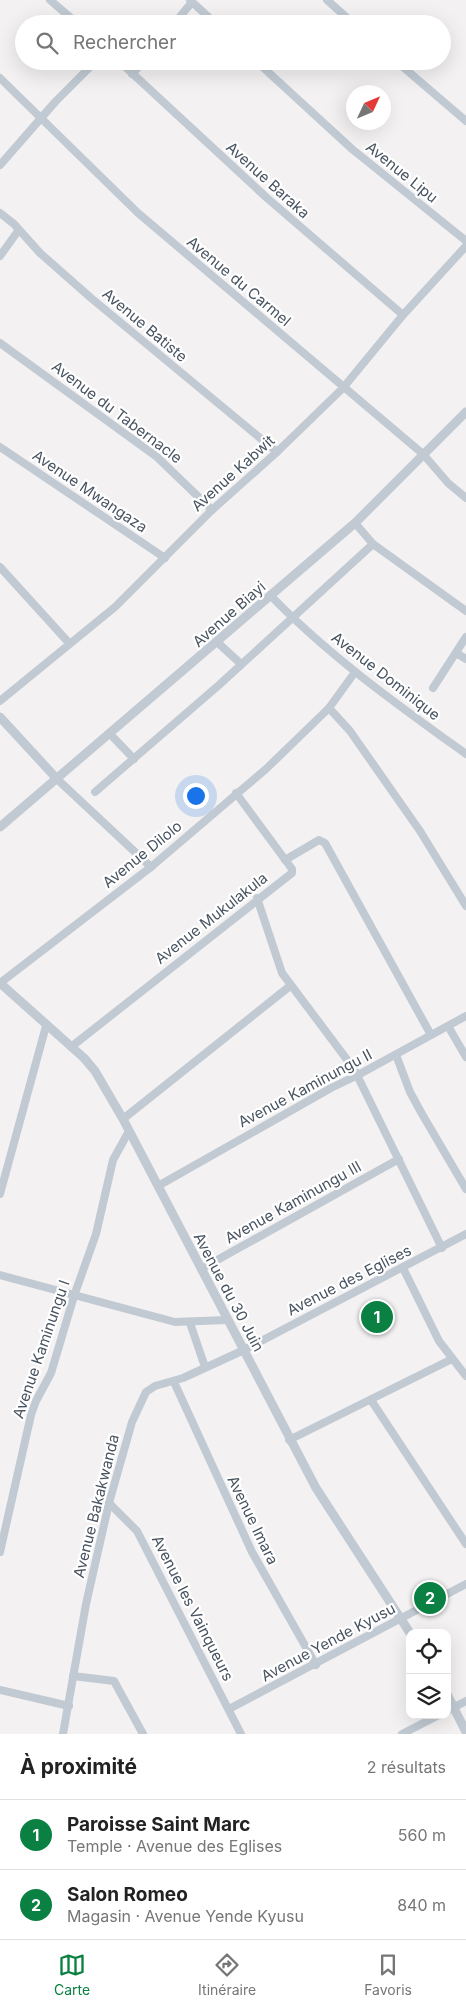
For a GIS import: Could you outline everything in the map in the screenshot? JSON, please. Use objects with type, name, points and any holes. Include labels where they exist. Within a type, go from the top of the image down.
[{"type":"street","points":[[50,0],[68,15]]},
{"type":"street","points":[[327,0],[344,15]]},
{"type":"street","points":[[181,15],[191,1],[206,15]]},
{"type":"street","points":[[0,165],[56,101],[87,70]]},
{"type":"street","name":"Avenue Baraka","points":[[128,70],[266,198],[403,315]]},
{"type":"street","points":[[132,74],[136,70]]},
{"type":"street","name":"Avenue Lipu","points":[[266,70],[352,149],[466,241]]},
{"type":"street","points":[[406,70],[466,121]]},
{"type":"street","name":"Avenue du Carmel","points":[[0,78],[146,219],[422,454],[448,483],[466,498]]},
{"type":"street","name":"Avenue Batiste","points":[[0,213],[40,253],[91,298],[277,452]]},
{"type":"street","points":[[0,256],[18,230]]},
{"type":"street","name":"Avenue Kabwit","points":[[0,700],[115,607],[212,510],[277,452],[343,388],[403,315],[466,246]]},
{"type":"street","name":"Avenue du Tabernacle","points":[[0,343],[157,457],[212,510]]},
{"type":"street","name":"Avenue Biayi","points":[[0,827],[355,523],[466,412]]},
{"type":"street","name":"Avenue Mwangaza","points":[[0,447],[165,558]]},
{"type":"street","points":[[355,523],[373,544],[466,611]]},
{"type":"street","points":[[95,792],[241,664],[373,544]]},
{"type":"street","points":[[0,567],[69,643]]},
{"type":"street","name":"Avenue Dominique","points":[[271,596],[291,617],[355,672],[466,754]]},
{"type":"street","points":[[432,688],[466,637]]},
{"type":"street","points":[[217,642],[241,664]]},
{"type":"street","points":[[456,653],[466,660]]},
{"type":"street","name":"Avenue Dilolo","points":[[0,983],[151,866],[292,746],[329,708],[355,672]]},
{"type":"street","points":[[329,708],[350,731],[414,822],[466,906]]},
{"type":"street","points":[[0,717],[57,779],[151,866]]},
{"type":"street","points":[[110,734],[134,759]]},
{"type":"street","points":[[236,793],[285,860],[319,840],[325,843],[431,1035]]},
{"type":"street","name":"Avenue Mukulakula","points":[[71,1047],[257,898],[292,873],[293,870],[285,860]]},
{"type":"street","points":[[257,898],[278,965],[290,986],[358,1076],[442,1248]]},
{"type":"street","name":"Avenue du 30 Juin","points":[[0,983],[95,1071],[158,1186],[289,1440],[334,1518],[407,1629]]},
{"type":"street","points":[[122,1119],[290,986]]},
{"type":"street","name":"Avenue Kaminungu II","points":[[158,1186],[331,1088],[358,1076],[466,1016]]},
{"type":"street","points":[[0,1194],[46,1026]]},
{"type":"street","points":[[448,1026],[466,1057]]},
{"type":"street","points":[[396,1055],[414,1100],[466,1189]]},
{"type":"street","name":"Avenue Kaminungu I","points":[[0,1552],[31,1415],[36,1401],[51,1373],[74,1296],[96,1234],[114,1160],[129,1131]]},
{"type":"street","name":"Avenue Kaminungu III","points":[[201,1269],[399,1159]]},
{"type":"street","name":"Avenue des Eglises","points":[[244,1350],[466,1234]]},
{"type":"street","points":[[403,1268],[439,1341],[466,1376]]},
{"type":"street","points":[[0,1275],[159,1318],[190,1323],[227,1320]]},
{"type":"street","points":[[190,1323],[205,1367]]},
{"type":"street","name":"Avenue Bakakwanda","points":[[63,1734],[86,1604],[109,1504],[124,1448],[140,1403],[150,1389],[174,1382],[244,1350]]},
{"type":"street","points":[[289,1440],[452,1359]]},
{"type":"street","name":"Avenue Imara","points":[[174,1382],[252,1552],[316,1665]]},
{"type":"street","points":[[371,1400],[466,1544]]},
{"type":"street","name":"Avenue les Vainqueurs","points":[[109,1504],[137,1531],[241,1734]]},
{"type":"street","name":"Avenue Yende Kyusu","points":[[229,1710],[466,1584]]},
{"type":"street","points":[[74,1676],[114,1681],[143,1734]]},
{"type":"street","points":[[0,1690],[69,1706]]},
{"type":"street","points":[[466,1701],[451,1709],[466,1732]]},
{"type":"street","points":[[402,1734],[431,1719]]},
{"type":"place","name":"Paroisse Saint Marc","points":[[377,1317]]},
{"type":"place","name":"Salon Romeo","points":[[430,1598]]}]
